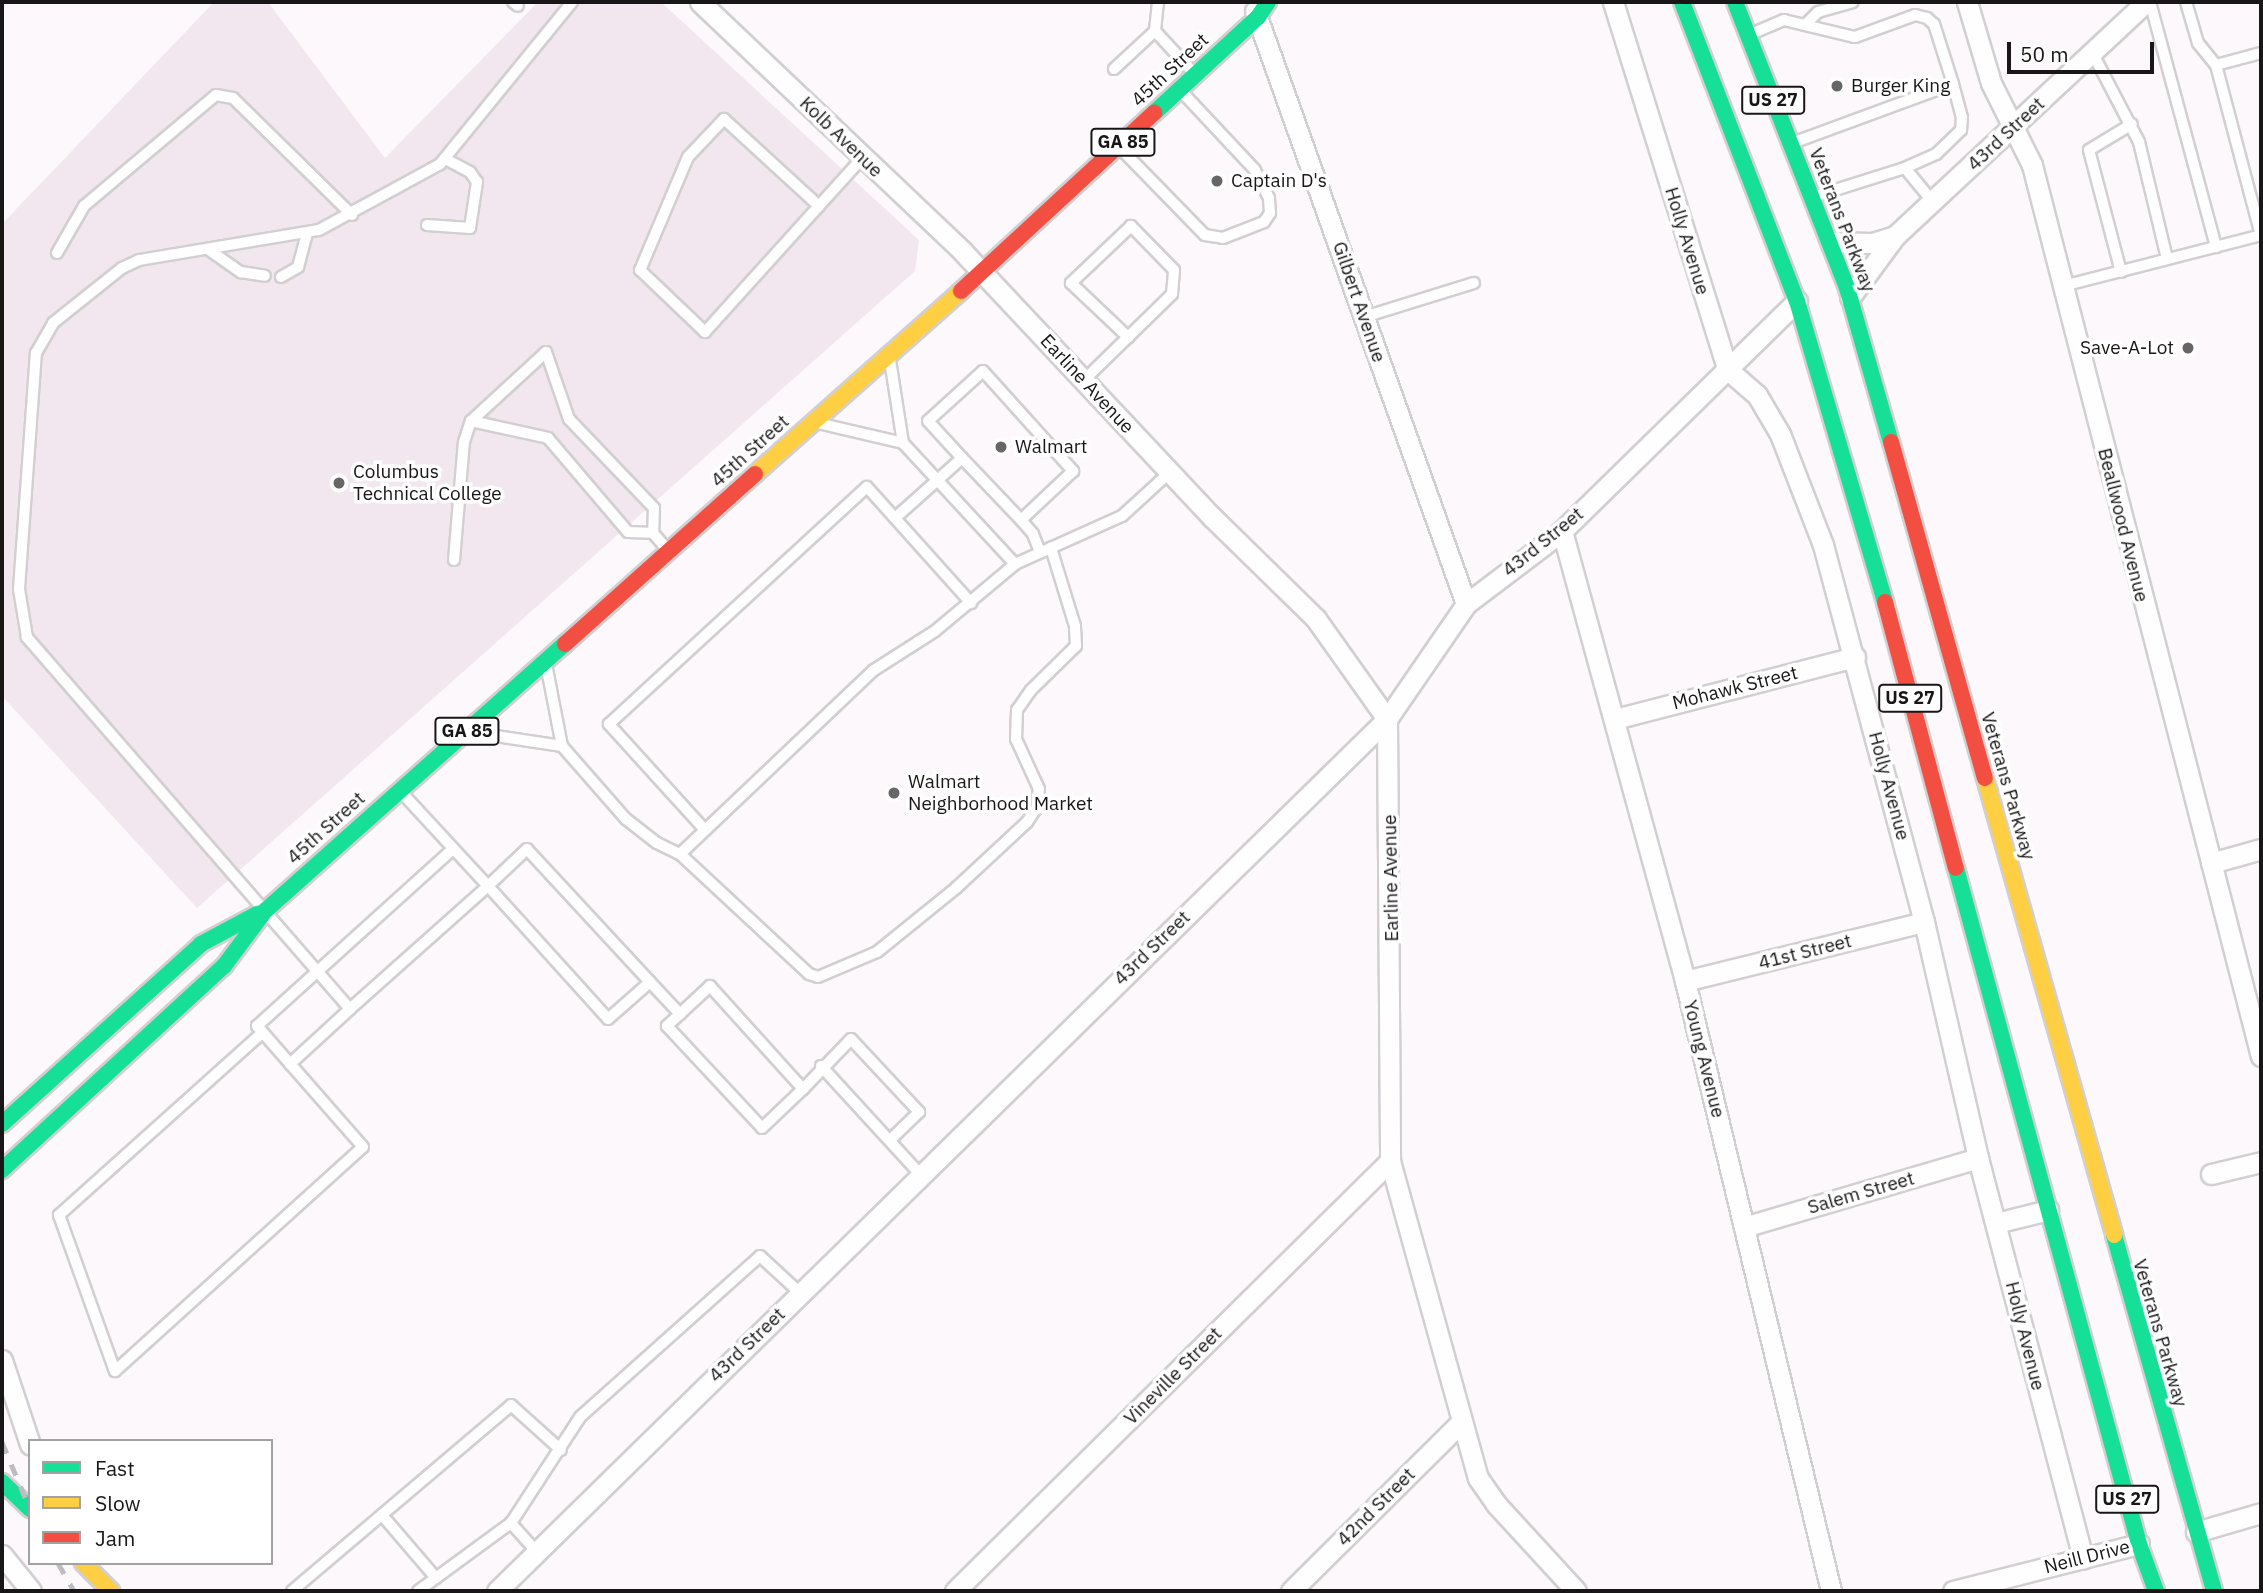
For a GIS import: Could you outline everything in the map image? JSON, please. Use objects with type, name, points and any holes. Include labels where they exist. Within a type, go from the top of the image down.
[{"type":"main road","name":"45th Street","points":[[2,1170],[224,966],[265,911],[982,272],[1196,75],[1259,7],[1287,2]]},
{"type":"main road","name":"US 27","points":[[1682,2],[1797,301],[1864,525],[2139,1544],[2156,1591]]},
{"type":"main road","name":"Veterans Parkway","points":[[1735,2],[1832,242],[1850,297],[2214,1591]]},
{"type":"main road","name":"45th Street","points":[[2,1124],[201,944],[265,911]]},
{"type":"main road","points":[[2,1482],[28,1506]]},
{"type":"main road","points":[[85,1565],[111,1591]]},
{"type":"street","name":"Kolb Avenue","points":[[700,2],[982,272]]},
{"type":"street","name":"Holly Avenue","points":[[1614,2],[1727,369],[1757,395],[1795,467],[1855,657],[1924,922],[1978,1158],[2082,1558]]},
{"type":"street","name":"Beallwood Avenue","points":[[1967,2],[1991,83],[2032,165],[2261,1056]]},
{"type":"street","name":"43rd Street","points":[[1850,297],[1895,236],[2148,2]]},
{"type":"street","name":"Gilbert Avenue","points":[[1259,7],[1364,317],[1466,604]]},
{"type":"street","points":[[1832,242],[1872,243],[1895,236]]},
{"type":"street","name":"Earline Avenue","points":[[982,272],[1170,472],[1316,619],[1387,719],[1390,1161],[1478,1478],[1576,1591]]},
{"type":"street","name":"43rd Street","points":[[497,1591],[1387,719],[1466,604],[1562,531],[1797,301]]},
{"type":"street","name":"Young Avenue","points":[[1562,531],[1685,981],[1831,1591]]},
{"type":"street","name":"Mohawk Street","points":[[1615,719],[1855,657]]},
{"type":"street","points":[[2211,863],[2261,849]]},
{"type":"street","name":"41st Street","points":[[1685,981],[1924,922]]},
{"type":"street","name":"Salem Street","points":[[1744,1227],[1978,1158]]},
{"type":"street","name":"Vineville Street","points":[[956,1591],[1390,1161]]},
{"type":"street","points":[[2211,1174],[2261,1162]]},
{"type":"street","points":[[1996,1223],[2048,1210]]},
{"type":"street","points":[[2,1360],[28,1439]]},
{"type":"street","name":"42nd Street","points":[[1291,1591],[1461,1422]]},
{"type":"street","points":[[2196,1532],[2260,1517]]},
{"type":"street","name":"Neill Drive","points":[[1953,1591],[2139,1544]]},
{"type":"street","points":[[2,1555],[31,1591]]},
{"type":"lane","points":[[350,1009],[40,657],[27,637],[20,604],[38,343],[52,323],[122,268],[139,260],[307,234],[352,215],[446,159],[572,2]]},
{"type":"lane","points":[[1114,69],[1155,31],[1158,2]]},
{"type":"lane","points":[[1804,25],[1818,12],[1853,2]]},
{"type":"lane","points":[[2148,2],[2216,247]]},
{"type":"lane","points":[[2063,286],[2261,235],[2216,65],[2197,43],[2186,2]]},
{"type":"lane","points":[[1748,36],[1784,20],[1855,37],[1922,15],[1934,24],[1962,117],[1961,130],[1936,154],[1905,168],[1812,197]]},
{"type":"lane","points":[[1155,31],[1196,75]]},
{"type":"lane","points":[[2092,52],[2132,124],[2167,259]]},
{"type":"lane","points":[[2216,65],[2261,53]]},
{"type":"lane","points":[[1791,143],[1952,84]]},
{"type":"lane","points":[[1118,146],[1205,235],[1223,238],[1264,222],[1270,213],[1269,198],[1255,170],[1180,89]]},
{"type":"lane","points":[[57,253],[76,216],[92,198],[216,94],[233,98],[352,215]]},
{"type":"lane","points":[[819,206],[724,119],[688,157],[640,270],[705,332],[819,206],[863,157]]},
{"type":"lane","points":[[2121,272],[2089,150],[2132,124]]},
{"type":"lane","points":[[427,225],[470,228],[477,182],[470,172],[446,159]]},
{"type":"lane","points":[[1905,168],[1933,202]]},
{"type":"lane","points":[[1083,380],[1128,337],[1172,294],[1174,270],[1131,226],[1071,284],[1128,337]]},
{"type":"lane","points":[[281,277],[298,267],[307,234]]},
{"type":"lane","points":[[209,250],[241,272],[265,276]]},
{"type":"lane","points":[[1364,317],[1474,283]]},
{"type":"lane","points":[[454,560],[464,442],[471,421],[546,352],[569,419],[654,508],[653,533],[669,551]]},
{"type":"lane","points":[[889,355],[903,443]]},
{"type":"lane","points":[[1021,520],[1073,471],[983,371],[928,421],[1034,534],[1040,552]]},
{"type":"lane","points":[[471,421],[548,438],[628,532],[653,533]]},
{"type":"lane","points":[[814,422],[903,443],[1014,564]]},
{"type":"lane","points":[[895,518],[962,458]]},
{"type":"lane","points":[[680,854],[874,670],[971,603],[1014,564],[1122,516],[1170,472]]},
{"type":"lane","points":[[705,830],[609,724],[867,487],[971,603]]},
{"type":"lane","points":[[546,660],[562,746],[626,819],[657,843],[680,854],[809,974],[818,977],[877,952],[956,888],[1027,822],[1037,807],[1040,789],[1016,739],[1017,710],[1031,690],[1076,646],[1075,626],[1051,548]]},
{"type":"lane","points":[[466,731],[562,746]]},
{"type":"lane","points":[[400,790],[608,1019],[650,982]]},
{"type":"lane","points":[[262,1033],[59,1215],[115,1371],[363,1147],[257,1026],[453,849]]},
{"type":"lane","points":[[290,1064],[527,849],[680,1014]]},
{"type":"lane","points":[[803,1089],[710,986],[667,1026],[762,1128],[803,1089],[821,1066],[851,1039],[919,1112],[890,1140]]},
{"type":"lane","points":[[821,1066],[921,1175]]},
{"type":"lane","points":[[418,1591],[511,1523],[580,1417],[760,1256],[800,1293]]},
{"type":"lane","points":[[292,1591],[511,1405],[561,1450]]},
{"type":"lane","points":[[382,1515],[436,1578]]},
{"type":"lane","points":[[511,1523],[536,1551]]},
{"type":"shaded area","name":"Columbus Technical College","points":[[214,2],[268,2],[385,158],[538,2],[661,2],[919,240],[915,271],[197,908],[2,696],[2,224]]},
{"type":"railway","points":[[2,1442],[28,1504]]},
{"type":"railway","points":[[59,1565],[74,1591]]},
{"type":"traffic: fast","points":[[1154,113],[1258,17],[1268,2]]},
{"type":"traffic: fast","points":[[1682,2],[1797,301],[1885,602]]},
{"type":"traffic: fast","points":[[1735,2],[1847,288],[1891,442]]},
{"type":"traffic: fast","points":[[2,1170],[224,966],[265,911],[565,644]]},
{"type":"traffic: fast","points":[[1956,868],[2139,1544],[2156,1591]]},
{"type":"traffic: fast","points":[[2,1124],[201,944],[257,914]]},
{"type":"traffic: fast","points":[[2114,1235],[2214,1591]]},
{"type":"traffic: fast","points":[[2,1482],[28,1507]]},
{"type":"traffic: slow","points":[[755,474],[961,291]]},
{"type":"traffic: slow","points":[[1985,778],[2114,1235]]},
{"type":"traffic: slow","points":[[85,1565],[111,1591]]},
{"type":"traffic: jam","points":[[961,291],[1154,113]]},
{"type":"traffic: jam","points":[[1891,442],[1985,778]]},
{"type":"traffic: jam","points":[[565,644],[755,474]]},
{"type":"traffic: jam","points":[[1885,602],[1956,868]]},
{"type":"place","name":"Burger King","points":[[1837,86]]},
{"type":"place","name":"Captain D's","points":[[1217,181]]},
{"type":"place","name":"Save-A-Lot","points":[[2188,348]]},
{"type":"place","name":"Walmart","points":[[1001,447]]},
{"type":"place","name":"Columbus Technical College","points":[[339,483]]},
{"type":"place","name":"Walmart Neighborhood Market","points":[[894,793]]}]
